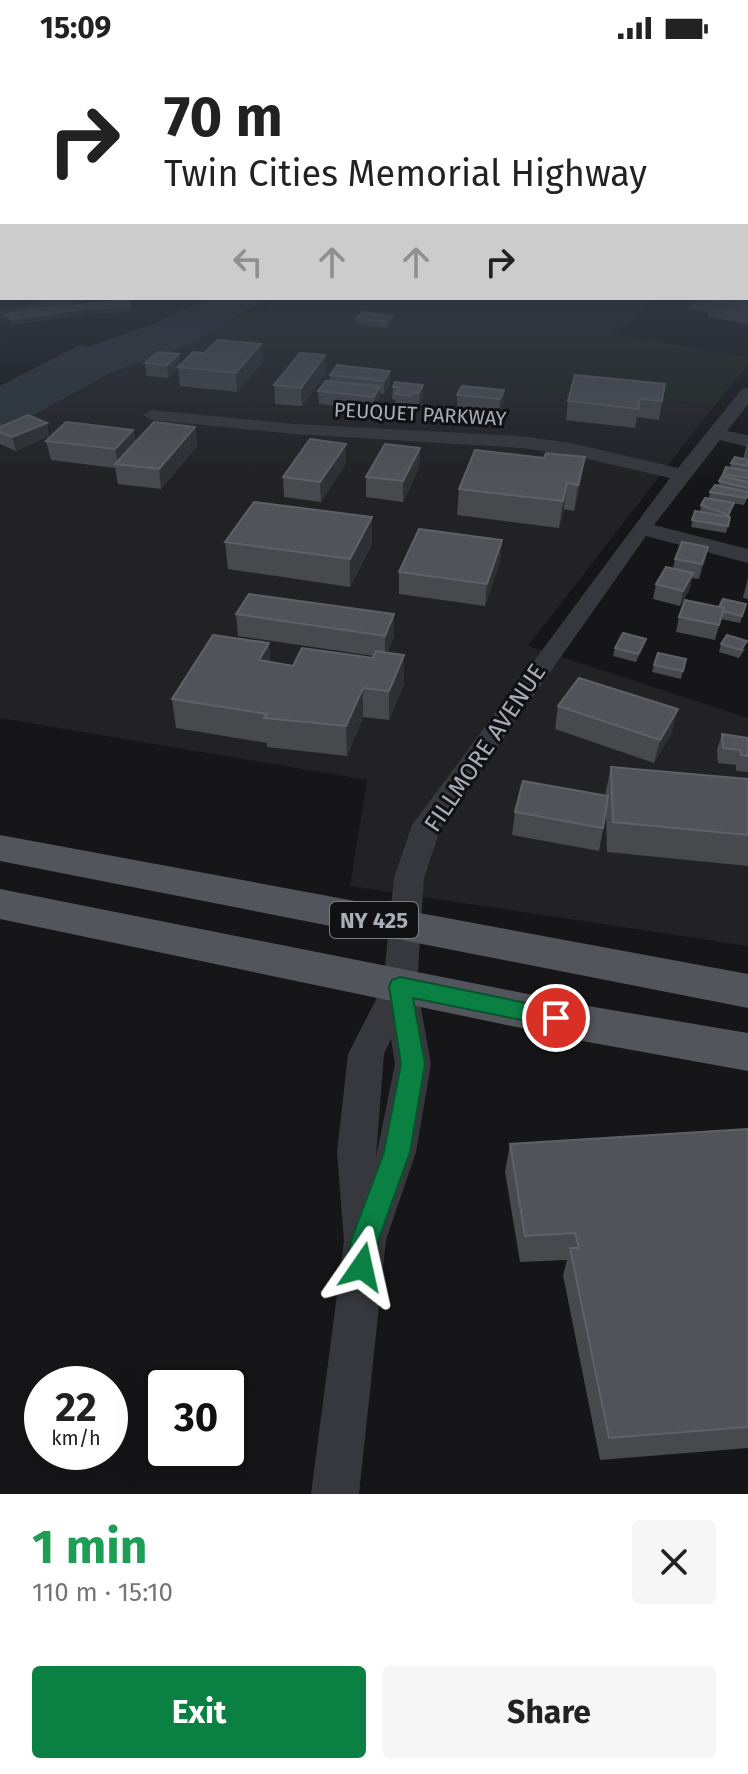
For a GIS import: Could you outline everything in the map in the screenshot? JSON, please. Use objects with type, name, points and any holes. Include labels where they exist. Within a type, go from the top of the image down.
[{"type":"main road","name":"NY 425","points":[[0,848],[748,991]]},
{"type":"main road","name":"NY 425","points":[[0,904],[588,1024],[748,1052]]},
{"type":"street","name":"FILLMORE AVENUE","points":[[335,1494],[365,1241],[397,1152],[413,1064],[400,986],[409,878],[427,825],[641,528],[748,393]]},
{"type":"street","name":"PEUQUET PARKWAY","points":[[152,415],[284,428],[533,443],[683,475]]},
{"type":"street","points":[[716,434],[748,441]]},
{"type":"street","points":[[641,528],[748,556]]},
{"type":"shaded area","points":[[77,346],[187,346],[110,373],[0,434],[0,386]]},
{"type":"shaded area","points":[[188,346],[714,406],[528,646],[748,718],[748,946],[350,886],[367,780],[0,718],[0,434],[110,373]]},
{"type":"shaded area","points":[[188,346],[684,346],[748,357],[748,365],[714,406]]},
{"type":"building","points":[[211,346],[259,346],[236,373],[178,367],[193,352],[204,353]]},
{"type":"building","points":[[158,352],[179,354],[167,365],[145,363]]},
{"type":"building","points":[[300,353],[325,355],[301,388],[274,385]]},
{"type":"building","points":[[337,365],[390,371],[384,381],[330,375]]},
{"type":"building","points":[[575,375],[665,384],[662,401],[640,399],[638,409],[568,401]]},
{"type":"building","points":[[326,381],[380,386],[374,397],[318,391]]},
{"type":"building","points":[[395,382],[423,385],[419,393],[412,393],[411,396],[395,394],[399,387],[393,387]]},
{"type":"building","points":[[462,386],[504,390],[500,399],[457,395]]},
{"type":"building","points":[[28,415],[47,423],[12,437],[0,432],[0,427]]},
{"type":"building","points":[[66,422],[133,430],[115,449],[46,441]]},
{"type":"building","points":[[154,422],[195,427],[159,469],[115,464]]},
{"type":"building","points":[[310,439],[346,444],[320,482],[283,477]]},
{"type":"building","points":[[385,444],[420,448],[403,481],[366,477]]},
{"type":"building","points":[[475,450],[544,458],[546,453],[585,457],[578,485],[567,483],[563,501],[459,489]]},
{"type":"building","points":[[735,457],[748,460],[748,466],[731,463]]},
{"type":"building","points":[[726,467],[748,471],[748,478],[723,474]]},
{"type":"building","points":[[722,476],[748,482],[748,488],[719,481]]},
{"type":"building","points":[[715,485],[748,494],[746,498],[710,492]]},
{"type":"building","points":[[705,498],[734,503],[728,515],[701,505]]},
{"type":"building","points":[[254,502],[372,517],[350,559],[225,542]]},
{"type":"building","points":[[695,511],[730,517],[728,526],[692,520]]},
{"type":"building","points":[[419,529],[502,540],[487,584],[399,572]]},
{"type":"building","points":[[682,542],[708,547],[702,564],[675,559]]},
{"type":"building","points":[[666,567],[693,573],[683,591],[656,584]]},
{"type":"building","points":[[249,594],[394,614],[385,636],[236,614]]},
{"type":"building","points":[[723,599],[746,604],[742,616],[723,611],[724,608],[719,607]]},
{"type":"building","points":[[685,600],[724,608],[719,625],[679,617]]},
{"type":"building","points":[[623,633],[646,639],[638,654],[615,648]]},
{"type":"building","points":[[213,635],[269,643],[259,660],[293,666],[302,648],[373,658],[376,651],[404,655],[389,691],[363,688],[346,726],[264,718],[267,714],[172,699]]},
{"type":"building","points":[[727,635],[747,641],[741,650],[721,644]]},
{"type":"building","points":[[658,653],[686,659],[683,671],[654,665]]},
{"type":"building","points":[[579,678],[678,709],[660,740],[558,706]]},
{"type":"building","points":[[722,734],[748,738],[748,756],[741,755],[740,750],[723,748]]},
{"type":"building","points":[[611,767],[748,779],[748,835],[613,822]]},
{"type":"building","points":[[523,781],[608,796],[603,828],[515,812]]},
{"type":"building","points":[[748,1129],[748,1427],[609,1438],[570,1248],[579,1248],[575,1233],[525,1236],[510,1144]]},
{"type":"route","points":[[362,1267],[365,1241],[397,1152],[413,1064],[400,986],[556,1018]]}]
